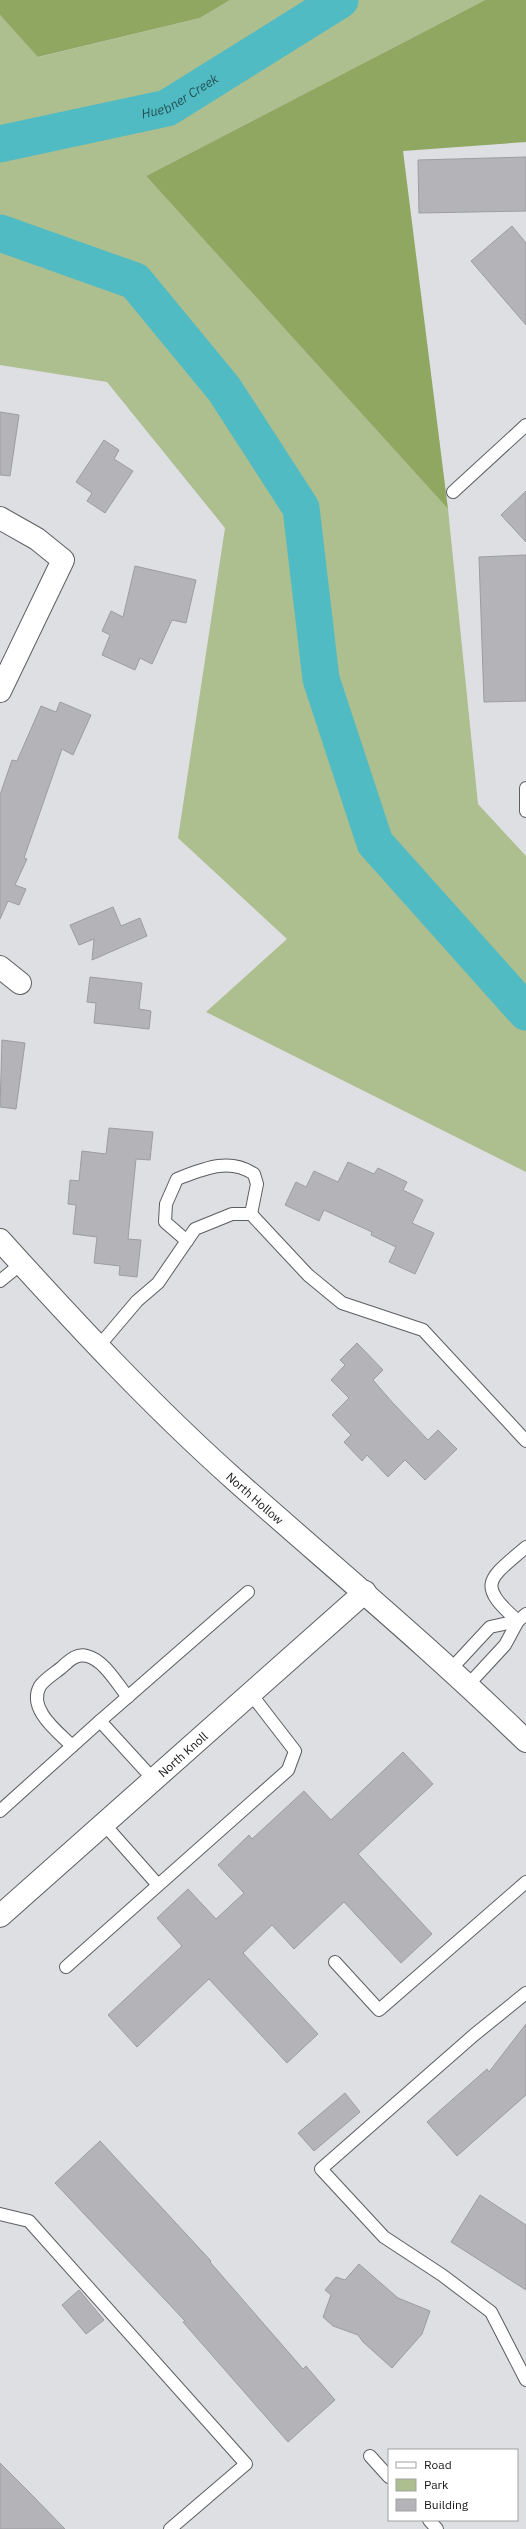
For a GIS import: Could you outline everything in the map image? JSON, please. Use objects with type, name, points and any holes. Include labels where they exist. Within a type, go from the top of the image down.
[{"type":"street","points":[[0,518],[36,539],[63,560],[0,691]]},
{"type":"street","points":[[0,966],[20,983]]},
{"type":"street","name":"North Hollow","points":[[0,1240],[98,1347],[234,1479],[365,1592],[468,1684],[526,1741]]},
{"type":"street","name":"North Knoll","points":[[0,1916],[365,1592]]},
{"type":"lane","points":[[453,492],[526,425]]},
{"type":"lane","points":[[526,788],[526,811]]},
{"type":"lane","points":[[187,1241],[165,1222],[166,1204],[177,1179],[214,1165],[244,1167],[254,1174],[257,1184],[251,1214]]},
{"type":"lane","points":[[98,1347],[136,1302],[158,1283],[195,1229],[232,1214],[251,1214],[308,1275],[342,1303],[423,1330],[526,1441]]},
{"type":"lane","points":[[0,1281],[21,1264]]},
{"type":"lane","points":[[522,1617],[499,1604],[492,1595],[492,1580],[497,1572],[526,1547]]},
{"type":"lane","points":[[0,1811],[100,1721],[248,1592]]},
{"type":"lane","points":[[451,1669],[490,1627],[522,1617]]},
{"type":"lane","points":[[468,1684],[505,1645],[522,1617]]},
{"type":"lane","points":[[72,1746],[46,1720],[39,1707],[36,1696],[41,1685],[72,1658],[87,1656],[97,1660],[128,1697]]},
{"type":"lane","points":[[66,1967],[288,1770],[295,1751],[251,1694]]},
{"type":"lane","points":[[100,1721],[154,1780]]},
{"type":"lane","points":[[104,1824],[158,1885]]},
{"type":"lane","points":[[335,1962],[379,2010],[526,1882]]},
{"type":"lane","points":[[526,1993],[474,2034],[321,2169],[384,2237],[442,2275],[491,2312],[526,2380]]},
{"type":"lane","points":[[0,2214],[29,2221],[246,2464],[170,2529]]},
{"type":"lane","points":[[370,2456],[388,2476]]},
{"type":"lane","points":[[430,2521],[437,2529]]},
{"type":"green space","points":[[0,0],[230,0],[200,18],[38,57],[0,15]]},
{"type":"green space","points":[[230,0],[485,0],[146,176],[448,509],[478,804],[526,856],[526,1172],[206,1012],[287,939],[178,838],[225,528],[107,382],[0,365],[0,15],[39,57],[200,18]]},
{"type":"green space","points":[[485,0],[526,0],[526,142],[403,151],[448,509],[146,176]]},
{"type":"building","points":[[526,157],[526,211],[419,213],[418,160]]},
{"type":"building","points":[[512,226],[526,243],[526,325],[471,261]]},
{"type":"building","points":[[0,412],[19,415],[10,476],[0,475]]},
{"type":"building","points":[[104,440],[119,450],[114,459],[133,471],[105,513],[87,501],[92,493],[76,482]]},
{"type":"building","points":[[526,491],[526,542],[501,515]]},
{"type":"building","points":[[526,555],[526,701],[484,702],[479,557]]},
{"type":"building","points":[[135,566],[196,580],[186,623],[172,620],[152,664],[140,658],[135,670],[102,655],[110,635],[102,631],[111,611],[123,617]]},
{"type":"building","points":[[60,702],[91,715],[73,755],[62,749],[24,858],[27,859],[15,885],[26,889],[19,905],[8,901],[0,919],[0,795],[12,760],[17,761],[41,706],[56,712]]},
{"type":"building","points":[[113,907],[121,926],[140,918],[147,936],[92,960],[94,939],[79,945],[70,925]]},
{"type":"building","points":[[90,977],[142,983],[139,1009],[151,1011],[149,1029],[94,1023],[96,1003],[87,1002]]},
{"type":"building","points":[[2,1040],[25,1043],[16,1109],[0,1107]]},
{"type":"building","points":[[109,1128],[153,1132],[150,1160],[136,1159],[128,1239],[141,1240],[137,1277],[119,1275],[120,1266],[94,1263],[97,1237],[73,1234],[76,1205],[68,1204],[70,1180],[79,1181],[82,1151],[106,1154]]},
{"type":"building","points":[[348,1162],[374,1174],[378,1168],[407,1182],[403,1190],[423,1200],[412,1223],[434,1233],[415,1274],[389,1262],[396,1247],[371,1235],[372,1232],[324,1210],[319,1221],[285,1205],[296,1182],[306,1187],[314,1171],[338,1182]]},
{"type":"building","points":[[357,1343],[383,1370],[373,1380],[392,1402],[428,1440],[438,1430],[457,1449],[425,1480],[405,1460],[388,1477],[367,1455],[362,1461],[344,1442],[351,1435],[332,1415],[349,1398],[331,1380],[345,1365],[340,1360]]},
{"type":"building","points":[[403,1752],[433,1784],[358,1854],[432,1934],[401,1963],[344,1902],[294,1949],[272,1925],[243,1953],[318,2034],[287,2063],[209,1979],[137,2047],[108,2015],[182,1946],[157,1918],[188,1889],[216,1919],[244,1893],[218,1865],[249,1835],[252,1839],[304,1791],[331,1820]]},
{"type":"building","points":[[526,2024],[526,2095],[457,2156],[427,2122],[487,2069],[489,2072]]},
{"type":"building","points":[[345,2093],[360,2112],[314,2151],[298,2133]]},
{"type":"building","points":[[100,2141],[211,2261],[210,2262],[303,2369],[306,2366],[335,2400],[288,2442],[183,2322],[185,2321],[55,2183]]},
{"type":"building","points":[[480,2195],[526,2225],[526,2290],[451,2242]]},
{"type":"building","points":[[359,2264],[398,2298],[430,2311],[422,2334],[392,2368],[363,2342],[358,2335],[333,2326],[323,2317],[331,2295],[325,2290],[336,2277],[345,2280]]},
{"type":"building","points":[[79,2290],[104,2320],[86,2334],[62,2305]]},
{"type":"building","points":[[0,2463],[30,2493],[65,2529],[0,2529]]},
{"type":"waterway","name":"Huebner Creek","points":[[0,144],[167,108],[340,0]]},
{"type":"waterway","points":[[0,233],[135,281],[224,389],[301,508],[321,679],[375,843],[526,1012]]}]
